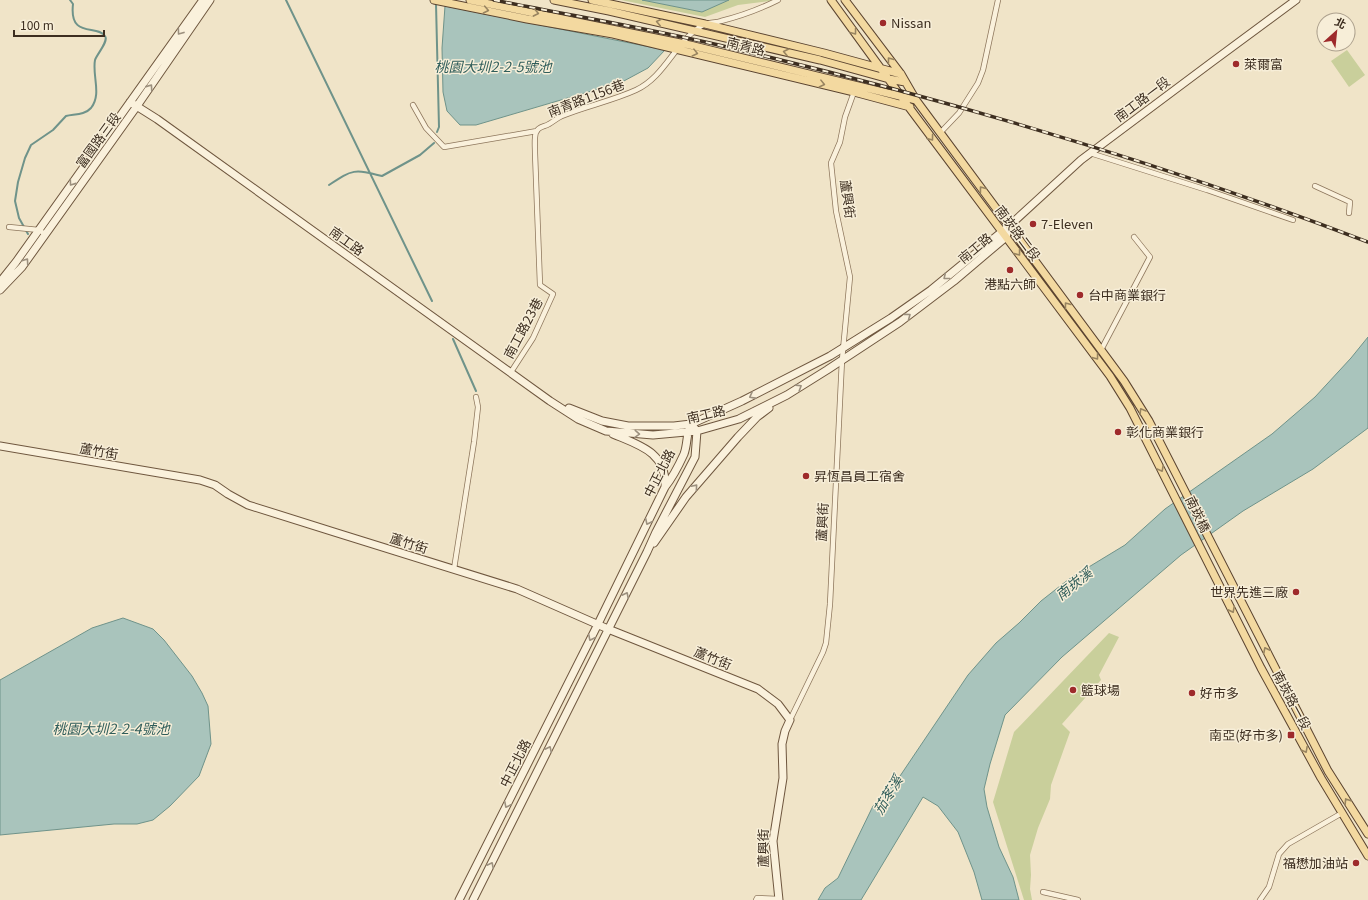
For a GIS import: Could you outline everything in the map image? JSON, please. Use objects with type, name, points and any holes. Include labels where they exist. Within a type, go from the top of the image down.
[{"type":"main road","points":[[434,0],[613,34],[922,109]]},
{"type":"main road","name":"南青路","points":[[470,0],[570,19],[682,43],[916,100]]},
{"type":"main road","name":"南青路","points":[[554,0],[590,3]]},
{"type":"main road","name":"南青路","points":[[574,0],[905,82]]},
{"type":"main road","name":"南崁路二段","points":[[831,0],[908,106],[1110,376],[1130,408],[1172,489]]},
{"type":"main road","name":"南崁路二段","points":[[845,0],[901,74],[922,109],[1124,381],[1145,415],[1180,482]]},
{"type":"main road","points":[[590,3],[705,24],[824,53],[901,74]]},
{"type":"main road","name":"南青路","points":[[547,22],[570,19]]},
{"type":"main road","name":"南崁橋","points":[[1180,482],[1210,541]]},
{"type":"main road","name":"南崁橋","points":[[1172,489],[1202,550]]},
{"type":"main road","name":"南崁路一段","points":[[1210,541],[1328,772],[1368,834]]},
{"type":"main road","name":"南崁路一段","points":[[1202,550],[1261,668],[1321,778],[1368,856]]},
{"type":"street","name":"富國路三段","points":[[0,290],[22,267],[42,232],[130,102],[203,0]]},
{"type":"street","name":"富國路三段","points":[[0,282],[42,232],[137,106],[210,0]]},
{"type":"street","points":[[705,24],[721,22],[778,0]]},
{"type":"street","points":[[940,133],[959,113],[978,83],[983,70],[998,0]]},
{"type":"street","name":"南工路一段","points":[[1009,226],[1090,153],[1296,0]]},
{"type":"street","name":"南青路1156巷","points":[[553,294],[540,285],[535,153],[536,131],[540,127],[561,117],[615,99],[638,89],[654,78],[676,49],[695,31],[705,24]]},
{"type":"street","name":"蘆興街","points":[[779,899],[773,841],[783,778],[782,744],[785,731],[790,720],[824,652],[830,604],[842,360],[850,277],[836,211],[831,163],[840,142],[845,116],[854,92]]},
{"type":"street","name":"南工路","points":[[130,102],[550,401],[578,419],[606,431],[653,435],[697,431],[739,419],[754,412],[787,395],[900,322],[954,281],[1004,234],[1009,226]]},
{"type":"street","points":[[413,106],[426,128],[444,147],[536,131]]},
{"type":"street","points":[[1090,153],[1207,190],[1293,220]]},
{"type":"street","points":[[1315,186],[1350,202],[1349,213]]},
{"type":"street","points":[[9,227],[42,232]]},
{"type":"street","name":"南工路","points":[[550,401],[602,421],[628,426],[674,426],[691,424],[742,401],[818,363],[843,348],[891,318],[931,290],[1004,234]]},
{"type":"street","points":[[1101,350],[1150,257],[1134,237]]},
{"type":"street","name":"南工路23巷","points":[[511,372],[533,338],[553,294]]},
{"type":"street","points":[[647,552],[686,497],[722,455],[757,418],[787,395]]},
{"type":"street","points":[[454,569],[474,442],[478,407],[476,397]]},
{"type":"street","points":[[691,424],[697,431]]},
{"type":"street","name":"中正北路","points":[[459,900],[665,487],[684,454],[687,441],[687,431],[691,424]]},
{"type":"street","points":[[606,431],[644,447],[654,454],[663,468],[665,487]]},
{"type":"street","name":"中正北路","points":[[473,900],[656,532],[695,457],[697,431]]},
{"type":"street","name":"蘆竹街","points":[[0,446],[200,480],[215,485],[248,505],[518,589],[608,629],[758,689],[778,704],[790,720]]},
{"type":"street","points":[[1260,900],[1269,887],[1278,854],[1288,844],[1342,813]]},
{"type":"street","points":[[1043,892],[1078,900]]},
{"type":"street","points":[[756,900],[757,898],[779,899]]},
{"type":"green space","points":[[621,0],[778,0],[738,5],[705,17]]},
{"type":"green space","points":[[1344,52],[1348,52],[1365,75],[1349,87],[1331,61]]},
{"type":"green space","points":[[1109,633],[1119,637],[1099,675],[1101,680],[1062,724],[1070,732],[1051,785],[1050,799],[1038,828],[1030,855],[1030,889],[1032,900],[1024,900],[993,802],[1014,732]]},
{"type":"water","points":[[642,0],[729,0],[702,12]]},
{"type":"water","name":"桃園大圳2-2-5號池","points":[[445,6],[665,50],[648,68],[622,82],[476,125],[460,125],[447,111],[443,92],[442,48]]},
{"type":"water","points":[[1368,337],[1368,428],[1313,469],[1243,511],[1181,555],[1062,657],[1005,715],[984,789],[987,807],[999,847],[1013,877],[1019,900],[982,900],[974,872],[958,832],[938,806],[923,797],[861,900],[818,900],[825,888],[838,878],[873,806],[898,779],[968,675],[996,643],[1041,601],[1069,579],[1125,545],[1165,509],[1272,434],[1315,397]]},
{"type":"water","name":"桃園大圳2-2-4號池","points":[[123,618],[153,629],[164,640],[192,676],[202,693],[208,706],[211,744],[199,776],[170,806],[153,820],[137,824],[114,824],[0,835],[0,680],[92,628]]},
{"type":"waterway","points":[[28,234],[19,218],[15,201],[18,182],[25,158],[31,145],[53,130],[66,116],[83,113],[89,110],[96,97],[95,60],[106,38],[101,33],[84,29],[75,22],[73,15],[73,4],[70,0]]},
{"type":"waterway","points":[[286,0],[432,301]]},
{"type":"waterway","points":[[436,4],[439,127],[437,132]]},
{"type":"waterway","points":[[329,185],[343,176],[354,172],[365,172],[382,176],[420,155],[434,143]]},
{"type":"waterway","points":[[453,339],[476,391]]},
{"type":"railway","points":[[494,0],[701,41],[812,68],[973,111],[1132,159],[1290,213],[1368,242]]},
{"type":"place","name":"Nissan","points":[[883,23]]},
{"type":"place","name":"萊爾富","points":[[1236,64]]},
{"type":"place","name":"7-Eleven","points":[[1033,224]]},
{"type":"place","name":"港點六師","points":[[1010,270]]},
{"type":"place","name":"台中商業銀行","points":[[1080,295]]},
{"type":"place","name":"彰化商業銀行","points":[[1118,432]]},
{"type":"place","name":"昇恆昌員工宿舍","points":[[806,476]]},
{"type":"place","name":"世界先進三廠","points":[[1296,592]]},
{"type":"place","name":"籃球場","points":[[1073,690]]},
{"type":"place","name":"好市多","points":[[1192,693]]},
{"type":"place","name":"南亞(好市多)","points":[[1291,735]]},
{"type":"place","name":"福懋加油站","points":[[1356,863]]},
{"type":"water label","name":"南崁溪","points":[[1074,584]]},
{"type":"water label","name":"茄苳溪","points":[[888,795]]}]
